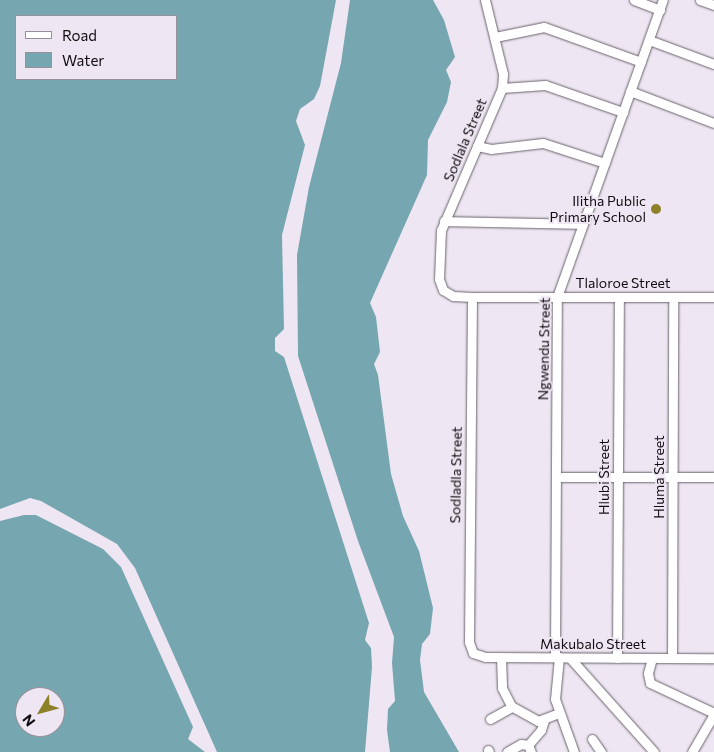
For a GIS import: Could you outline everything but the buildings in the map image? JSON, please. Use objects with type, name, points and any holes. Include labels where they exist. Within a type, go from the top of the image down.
[{"type":"street","name":"Sodlala Street","points":[[443,290],[439,264],[440,237],[444,221],[502,88],[503,74],[485,0]]},
{"type":"street","points":[[634,0],[660,10]]},
{"type":"street","name":"Ngwendu Street","points":[[574,752],[555,699],[557,657],[557,297],[663,0]]},
{"type":"street","points":[[700,0],[714,5]]},
{"type":"street","points":[[495,36],[544,27],[641,62]]},
{"type":"street","points":[[649,40],[714,64]]},
{"type":"street","points":[[502,88],[545,85],[623,112]]},
{"type":"street","points":[[630,92],[714,122]]},
{"type":"street","points":[[477,146],[491,149],[543,143],[605,163]]},
{"type":"street","points":[[444,221],[583,224]]},
{"type":"street","name":"Tlaloroe Street","points":[[443,290],[453,296],[472,297],[714,297]]},
{"type":"street","name":"Sodladla Street","points":[[472,297],[469,642],[473,653]]},
{"type":"street","name":"Hlubi Street","points":[[617,658],[619,297]]},
{"type":"street","name":"Hluma Street","points":[[672,658],[673,297]]},
{"type":"street","points":[[556,477],[714,477]]},
{"type":"street","name":"Makubalo Street","points":[[473,653],[478,656],[501,657],[714,658]]},
{"type":"street","points":[[501,657],[502,688],[512,707],[530,719],[544,720],[559,713]]},
{"type":"street","points":[[570,658],[654,752]]},
{"type":"street","points":[[652,658],[647,677],[650,684],[714,713],[692,752]]},
{"type":"street","points":[[490,719],[512,707]]},
{"type":"street","points":[[507,752],[520,744],[530,749],[541,730],[544,720]]},
{"type":"street","points":[[592,739],[601,752]]},
{"type":"water","points":[[0,0],[336,0],[320,86],[314,99],[300,109],[296,121],[305,145],[282,235],[284,329],[275,338],[275,351],[284,357],[369,623],[365,640],[371,648],[372,667],[365,752],[217,752],[135,568],[117,544],[41,501],[30,498],[0,509]]},
{"type":"water","points":[[350,0],[433,0],[444,20],[455,57],[446,70],[451,82],[447,102],[428,140],[427,175],[370,303],[376,317],[380,352],[374,364],[378,375],[391,474],[403,516],[419,551],[433,608],[430,634],[422,644],[420,660],[424,692],[459,752],[390,752],[387,730],[388,709],[395,701],[392,663],[394,637],[358,541],[298,356],[297,255],[309,187],[341,63]]},
{"type":"water","points":[[24,515],[36,515],[103,549],[121,567],[193,727],[188,739],[205,752],[0,752],[0,521]]},
{"type":"place","name":"Ilitha Public Primary School","points":[[656,209]]}]
